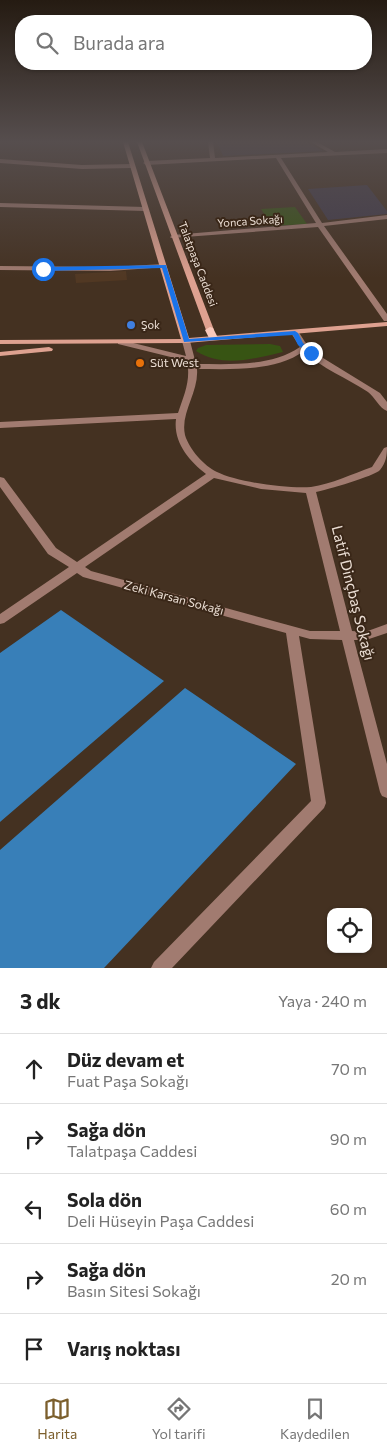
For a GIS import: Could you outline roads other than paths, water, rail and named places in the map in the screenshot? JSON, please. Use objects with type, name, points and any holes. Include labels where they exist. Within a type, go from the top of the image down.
[{"type":"main road","points":[[138,187],[186,341]]},
{"type":"main road","name":"Talatpaşa Caddesi","points":[[155,187],[212,334]]},
{"type":"main road","points":[[0,354],[103,343],[186,341],[212,334],[295,333],[387,324]]},
{"type":"main road","points":[[0,342],[103,343]]},
{"type":"street","points":[[297,187],[320,225],[387,319]]},
{"type":"street","points":[[0,205],[145,209]]},
{"type":"street","name":"Yonca Sokağı","points":[[173,237],[320,225],[387,216]]},
{"type":"street","points":[[0,268],[91,269],[164,266]]},
{"type":"street","points":[[295,333],[304,348],[377,394],[387,408]]},
{"type":"street","points":[[186,341],[192,362],[193,380],[179,416],[180,435],[190,454],[212,474],[267,487],[310,490],[376,469],[387,474]]},
{"type":"street","points":[[121,342],[192,362],[236,367],[298,354],[304,348]]},
{"type":"street","points":[[0,425],[179,416]]},
{"type":"street","points":[[376,469],[387,450]]},
{"type":"street","points":[[0,620],[212,474]]},
{"type":"street","name":"Zeki Karsan Sokağı","points":[[0,480],[52,550],[87,574],[310,635],[366,636],[387,628]]},
{"type":"street","name":"Latif Dinçbaş Sokağı","points":[[310,490],[387,792]]},
{"type":"street","points":[[160,968],[319,803],[292,630]]},
{"type":"water","points":[[61,610],[164,681],[0,822],[0,653]]},
{"type":"water","points":[[185,688],[296,764],[104,968],[0,968],[0,850]]},
{"type":"place","name":"Şok","points":[[131,325]]},
{"type":"place","name":"Süt West","points":[[140,363]]}]
